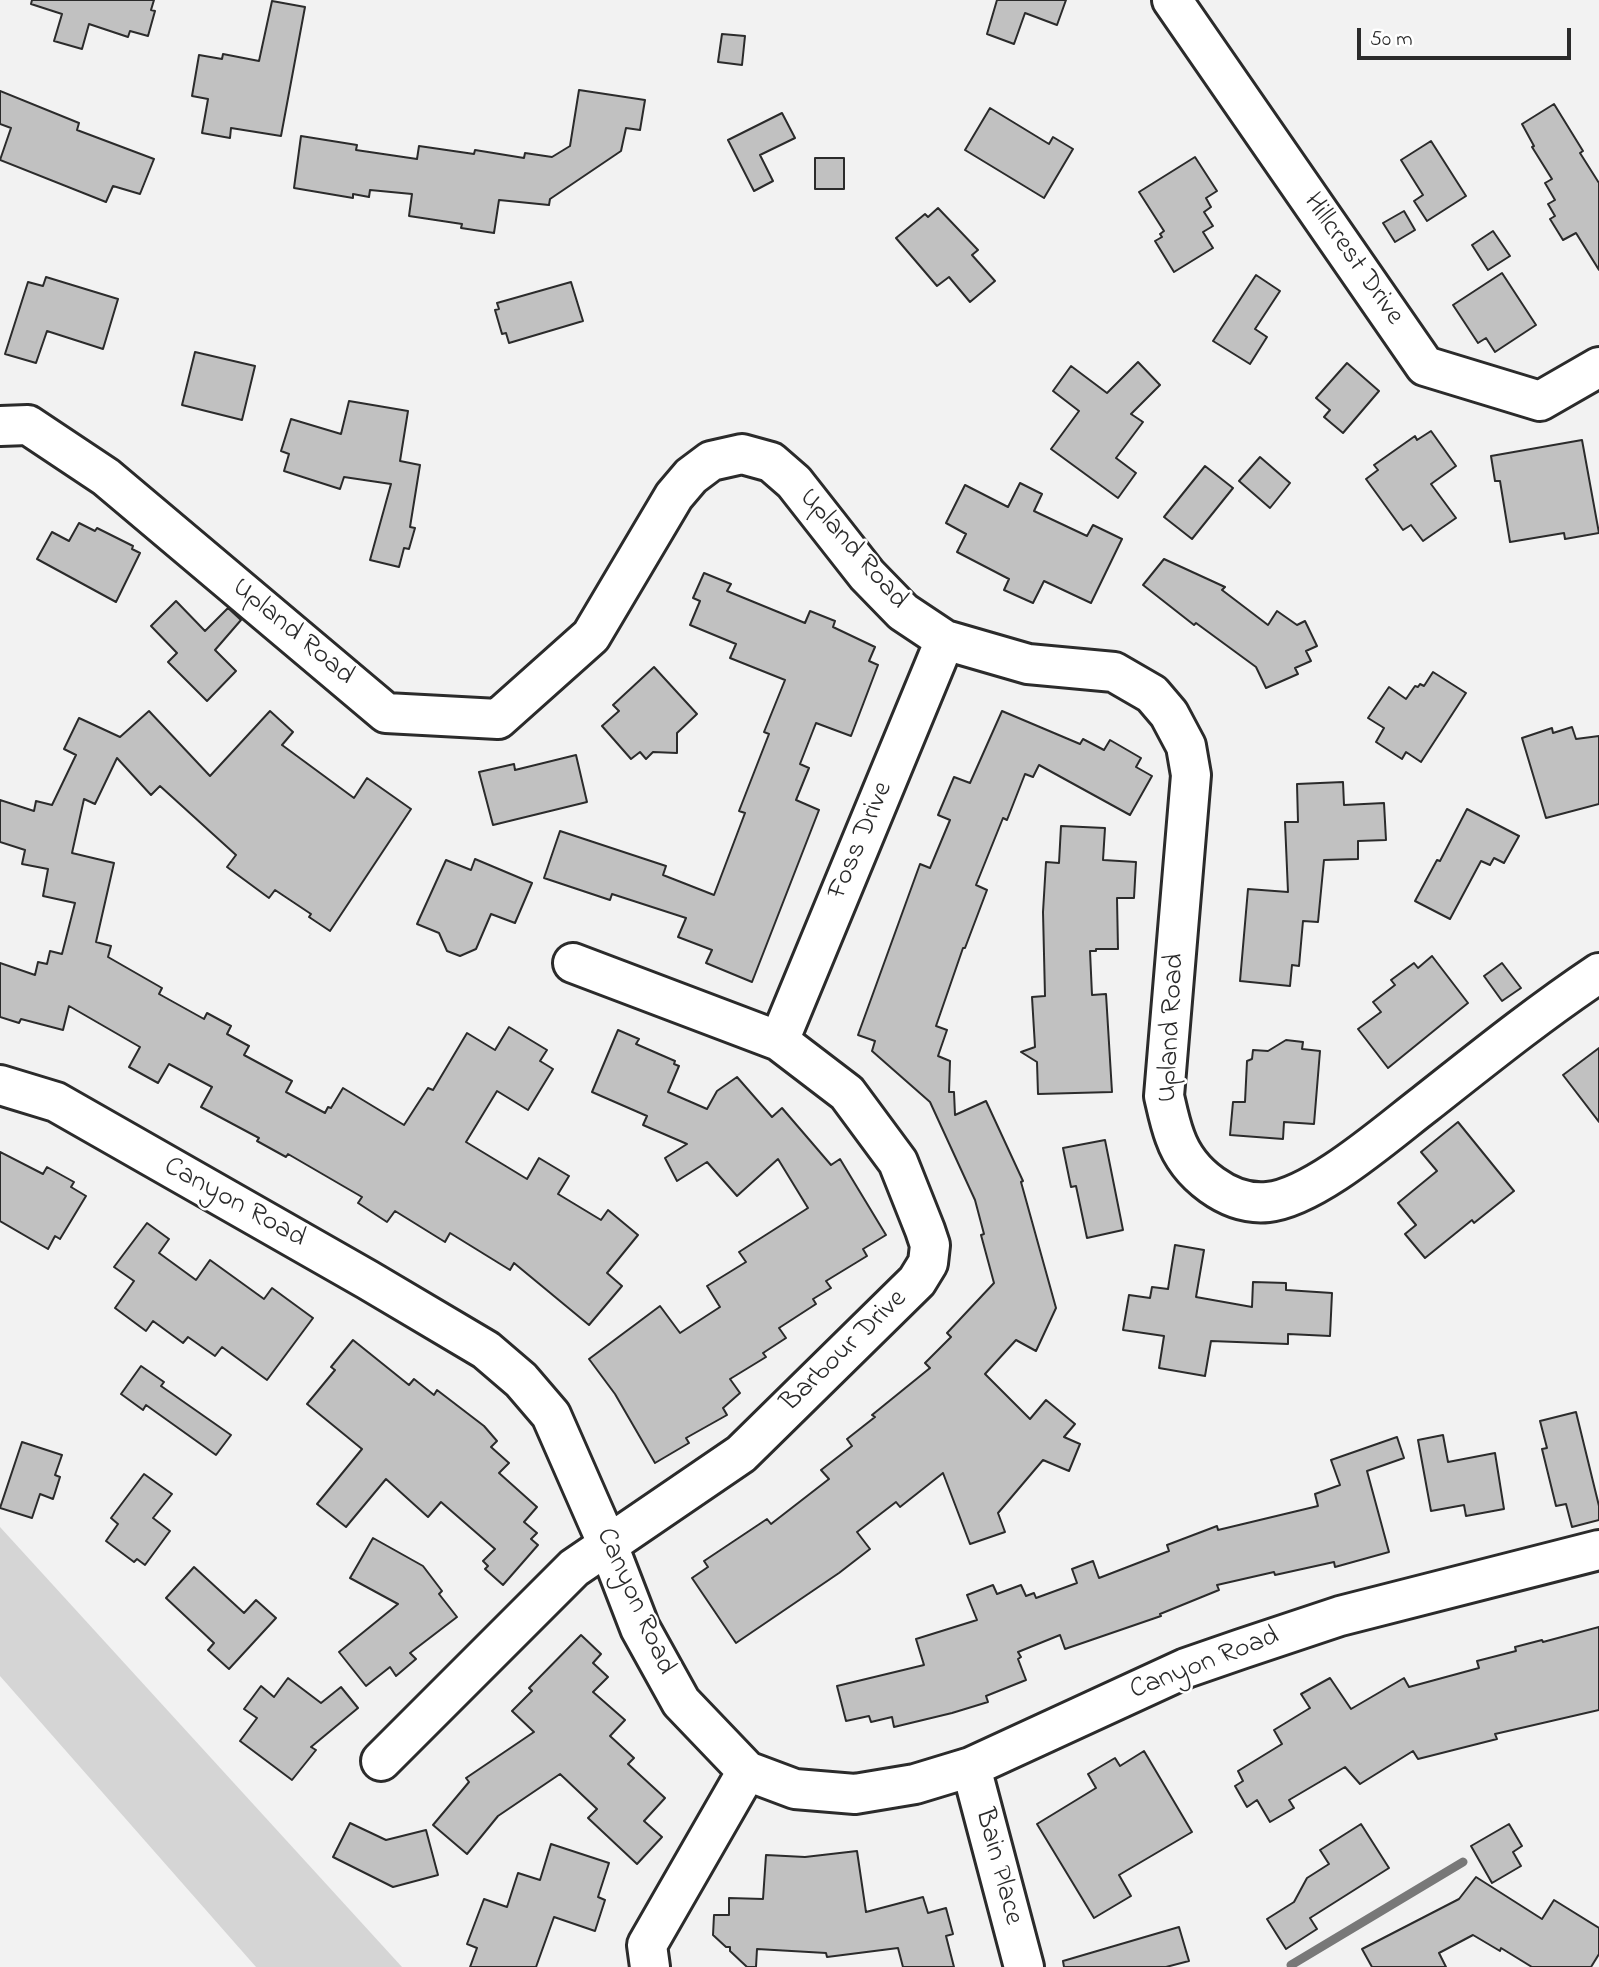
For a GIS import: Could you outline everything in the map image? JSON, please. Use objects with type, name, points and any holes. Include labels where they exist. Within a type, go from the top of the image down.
[{"type":"street","name":"Hillcrest Drive","points":[[1172,0],[1426,366],[1540,401],[1599,367]]},
{"type":"street","name":"Upland Road","points":[[0,426],[28,425],[106,477],[386,713],[498,719],[591,636],[674,496],[691,476],[711,461],[742,454],[771,462],[794,482],[867,575],[902,612],[946,640],[1028,664],[1114,672],[1152,694],[1169,714],[1186,746],[1191,775],[1164,1096],[1175,1139],[1190,1165],[1214,1186],[1244,1202],[1270,1202],[1337,1172],[1532,1020],[1599,973]]},
{"type":"street","name":"Foss Drive","points":[[779,1041],[946,640]]},
{"type":"street","name":"Barbour Drive","points":[[381,1761],[574,1568],[741,1454],[917,1281],[928,1263],[930,1245],[898,1162],[847,1093],[779,1041],[573,963]]},
{"type":"street","name":"Canyon Road","points":[[0,1085],[57,1102],[486,1350],[522,1380],[551,1415],[608,1545],[640,1628],[681,1702],[747,1771],[794,1789],[855,1794],[915,1784],[971,1767],[1186,1668],[1340,1616],[1599,1550]]},
{"type":"street","name":"Bain Place","points":[[971,1767],[1024,1967]]},
{"type":"street","points":[[650,1967],[647,1945],[747,1771]]},
{"type":"shaded area","points":[[0,1527],[402,1967],[256,1967],[0,1676]]},
{"type":"building","points":[[32,0],[154,0],[151,10],[155,11],[148,36],[130,31],[128,37],[89,24],[82,49],[54,41],[62,14],[31,4]]},
{"type":"building","points":[[997,0],[1066,0],[1057,25],[1025,13],[1014,44],[987,34]]},
{"type":"building","points":[[272,1],[305,7],[281,136],[231,128],[230,138],[202,133],[208,99],[192,96],[199,55],[222,59],[223,54],[259,61]]},
{"type":"building","points":[[722,34],[745,36],[742,65],[718,62]]},
{"type":"building","points":[[579,90],[645,100],[640,130],[626,128],[621,151],[550,199],[549,205],[499,200],[494,233],[461,228],[462,224],[409,216],[412,194],[370,190],[369,197],[353,194],[353,198],[294,188],[301,136],[357,145],[356,150],[417,159],[419,146],[474,154],[475,150],[524,158],[525,153],[552,157],[570,146]]},
{"type":"building","points":[[0,91],[79,123],[77,130],[154,159],[140,194],[113,186],[106,202],[0,160],[11,128],[0,124]]},
{"type":"building","points":[[1554,104],[1599,183],[1599,270],[1576,233],[1563,240],[1550,219],[1555,216],[1548,204],[1555,200],[1545,183],[1552,179],[1532,147],[1534,146],[1522,124]]},
{"type":"building","points":[[990,108],[1049,144],[1053,137],[1073,149],[1044,198],[965,150]]},
{"type":"building","points":[[782,113],[795,138],[760,155],[773,181],[754,191],[728,140]]},
{"type":"building","points":[[1431,141],[1466,196],[1427,221],[1414,201],[1423,195],[1401,160]]},
{"type":"building","points":[[1195,157],[1217,191],[1206,198],[1211,207],[1204,212],[1213,226],[1203,232],[1213,248],[1174,272],[1155,241],[1162,237],[1160,234],[1164,231],[1139,192]]},
{"type":"building","points":[[815,158],[844,158],[844,189],[815,189]]},
{"type":"building","points":[[938,208],[978,250],[972,255],[995,281],[970,302],[949,277],[937,286],[896,238],[925,214],[928,217]]},
{"type":"building","points":[[1404,211],[1415,230],[1395,242],[1383,223]]},
{"type":"building","points":[[1493,231],[1510,256],[1488,270],[1472,245]]},
{"type":"building","points":[[1502,273],[1536,325],[1495,352],[1486,338],[1478,343],[1453,305]]},
{"type":"building","points":[[1256,275],[1280,291],[1255,329],[1267,337],[1250,364],[1213,341]]},
{"type":"building","points":[[46,277],[118,299],[103,349],[47,331],[36,363],[5,354],[28,282],[43,286]]},
{"type":"building","points":[[571,282],[583,321],[509,343],[506,333],[502,334],[495,310],[499,309],[497,303]]},
{"type":"building","points":[[195,352],[255,366],[242,420],[182,405]]},
{"type":"building","points":[[1138,362],[1160,385],[1131,414],[1143,422],[1116,458],[1136,473],[1118,498],[1051,449],[1079,411],[1053,391],[1071,366],[1107,393]]},
{"type":"building","points":[[1347,363],[1379,391],[1343,433],[1324,417],[1330,410],[1316,398]]},
{"type":"building","points":[[349,401],[408,411],[400,461],[420,465],[410,527],[415,528],[409,549],[404,548],[399,567],[370,560],[391,484],[344,477],[340,489],[284,471],[289,454],[281,451],[291,419],[341,434]]},
{"type":"building","points":[[1431,431],[1456,466],[1431,484],[1456,518],[1423,541],[1411,525],[1403,530],[1366,479],[1378,470],[1374,465],[1415,436],[1417,440]]},
{"type":"building","points":[[1582,440],[1599,533],[1565,539],[1564,533],[1510,542],[1500,481],[1495,481],[1491,456]]},
{"type":"building","points":[[1260,457],[1290,483],[1270,508],[1239,481]]},
{"type":"building","points":[[1205,466],[1233,488],[1192,539],[1164,517]]},
{"type":"building","points":[[1020,483],[1042,494],[1034,511],[1087,536],[1093,525],[1122,539],[1091,603],[1044,581],[1033,603],[1004,590],[1009,579],[957,552],[966,534],[946,523],[965,485],[1008,507]]},
{"type":"building","points":[[79,523],[95,531],[97,528],[133,546],[132,549],[140,553],[116,602],[37,559],[52,532],[69,541]]},
{"type":"building","points":[[1164,559],[1225,587],[1222,590],[1268,625],[1277,611],[1297,625],[1305,621],[1317,646],[1306,651],[1311,661],[1295,668],[1298,674],[1266,688],[1256,667],[1196,623],[1194,625],[1143,585]]},
{"type":"building","points":[[704,573],[731,584],[727,591],[805,623],[810,611],[835,621],[833,627],[875,647],[869,661],[878,665],[851,736],[816,723],[800,764],[809,768],[796,800],[819,810],[752,982],[706,963],[712,950],[678,937],[686,918],[612,894],[610,900],[544,878],[560,831],[666,866],[663,875],[714,895],[745,813],[739,811],[769,734],[764,732],[785,680],[730,658],[736,644],[690,625],[700,601],[693,598]]},
{"type":"building","points":[[176,601],[205,631],[228,608],[241,620],[215,650],[236,671],[207,701],[168,662],[177,653],[151,626]]},
{"type":"building","points":[[654,667],[697,714],[677,733],[677,753],[653,752],[646,759],[640,752],[631,759],[602,726],[619,711],[613,705]]},
{"type":"building","points":[[1433,672],[1466,693],[1421,762],[1406,752],[1402,759],[1376,742],[1384,728],[1368,718],[1389,687],[1406,699],[1415,686],[1424,686]]},
{"type":"building","points":[[149,711],[210,776],[270,711],[293,732],[282,745],[354,798],[367,778],[411,809],[330,931],[309,917],[311,914],[275,890],[269,898],[227,867],[236,855],[160,786],[151,795],[117,758],[95,804],[84,799],[72,853],[114,863],[96,942],[111,946],[108,957],[162,988],[159,994],[204,1019],[207,1013],[231,1026],[227,1034],[249,1046],[244,1055],[292,1081],[286,1092],[325,1113],[343,1088],[404,1125],[428,1088],[433,1090],[467,1033],[495,1050],[509,1027],[547,1050],[540,1061],[553,1069],[528,1110],[497,1091],[466,1142],[527,1179],[539,1158],[569,1176],[558,1194],[601,1220],[608,1210],[638,1235],[607,1273],[622,1286],[589,1325],[514,1263],[510,1270],[450,1233],[445,1242],[395,1211],[387,1222],[358,1203],[362,1197],[288,1154],[286,1157],[257,1141],[259,1138],[201,1107],[212,1087],[169,1064],[158,1083],[129,1067],[140,1047],[69,1006],[63,1030],[21,1019],[19,1023],[0,1017],[0,963],[35,975],[38,962],[47,964],[50,951],[62,954],[75,903],[43,896],[48,869],[22,864],[25,850],[0,842],[0,800],[34,811],[36,801],[52,805],[76,755],[64,749],[79,718],[120,737]]},
{"type":"building","points":[[1002,711],[1080,744],[1083,739],[1104,750],[1110,740],[1141,758],[1136,767],[1152,776],[1130,815],[1039,765],[1033,777],[1025,774],[1007,820],[1003,818],[976,885],[987,890],[963,948],[936,1026],[947,1030],[938,1056],[950,1061],[949,1092],[954,1092],[955,1115],[986,1101],[1023,1181],[1021,1182],[1056,1308],[1036,1351],[1016,1340],[985,1374],[1030,1419],[1046,1400],[1075,1424],[1064,1437],[1080,1444],[1069,1471],[1043,1460],[998,1513],[1005,1532],[970,1544],[943,1473],[900,1507],[896,1502],[857,1532],[870,1549],[736,1643],[692,1578],[708,1567],[704,1561],[767,1519],[771,1524],[829,1479],[821,1470],[852,1446],[847,1439],[930,1368],[925,1363],[951,1337],[947,1333],[994,1283],[975,1200],[930,1102],[872,1051],[875,1041],[858,1035],[920,864],[930,868],[950,820],[938,815],[954,777],[970,783]]},
{"type":"building","points":[[1572,727],[1576,739],[1599,736],[1599,804],[1546,818],[1522,738],[1552,728],[1553,733]]},
{"type":"building","points":[[576,755],[587,802],[493,825],[479,772],[514,764],[515,770]]},
{"type":"building","points":[[1343,782],[1344,805],[1384,803],[1386,840],[1358,841],[1358,859],[1324,860],[1318,922],[1303,921],[1299,966],[1292,965],[1290,986],[1240,981],[1248,889],[1288,892],[1285,822],[1298,822],[1297,784]]},
{"type":"building","points":[[1467,809],[1519,836],[1504,863],[1494,858],[1490,865],[1481,861],[1450,919],[1415,901]]},
{"type":"building","points":[[1061,826],[1105,828],[1103,860],[1136,862],[1134,898],[1117,898],[1118,949],[1090,951],[1092,995],[1106,994],[1112,1092],[1038,1094],[1037,1062],[1021,1052],[1035,1047],[1032,997],[1045,996],[1043,912],[1046,862],[1059,863]]},
{"type":"building","points":[[475,859],[532,883],[515,923],[491,914],[476,949],[460,956],[447,951],[439,933],[417,924],[446,860],[471,870]]},
{"type":"building","points":[[1432,956],[1468,1003],[1388,1068],[1358,1029],[1381,1012],[1373,1002],[1395,985],[1391,980],[1414,963],[1418,968]]},
{"type":"building","points":[[1502,963],[1521,988],[1502,1001],[1484,976]]},
{"type":"building","points":[[618,1030],[639,1039],[636,1044],[675,1061],[674,1064],[679,1066],[668,1092],[707,1109],[717,1091],[737,1077],[772,1117],[782,1108],[831,1165],[840,1159],[886,1235],[863,1249],[867,1256],[826,1281],[831,1288],[813,1299],[816,1304],[779,1328],[786,1338],[763,1353],[766,1357],[730,1379],[740,1393],[723,1408],[727,1415],[686,1438],[689,1443],[655,1463],[615,1394],[589,1359],[660,1306],[680,1333],[720,1307],[707,1286],[746,1262],[739,1252],[808,1208],[778,1159],[737,1196],[707,1162],[677,1181],[665,1158],[687,1144],[643,1125],[647,1116],[592,1092]]},
{"type":"building","points":[[1286,1040],[1303,1042],[1302,1049],[1320,1051],[1314,1124],[1284,1122],[1283,1139],[1230,1135],[1233,1102],[1245,1102],[1247,1061],[1252,1059],[1253,1050],[1268,1051]]},
{"type":"building","points":[[1599,1048],[1599,1122],[1563,1075]]},
{"type":"building","points":[[1458,1122],[1514,1191],[1425,1258],[1405,1234],[1416,1225],[1398,1203],[1437,1171],[1421,1152]]},
{"type":"building","points":[[1105,1140],[1123,1230],[1087,1238],[1076,1186],[1071,1187],[1063,1148]]},
{"type":"building","points":[[0,1152],[43,1174],[47,1167],[74,1182],[71,1187],[86,1196],[60,1239],[55,1236],[48,1249],[0,1221]]},
{"type":"building","points":[[147,1223],[169,1239],[159,1253],[196,1280],[210,1260],[264,1299],[272,1288],[313,1318],[267,1380],[222,1347],[215,1356],[188,1337],[183,1343],[153,1321],[146,1331],[115,1308],[134,1281],[114,1267]]},
{"type":"building","points":[[1175,1245],[1204,1250],[1196,1297],[1252,1307],[1253,1282],[1286,1283],[1286,1290],[1332,1293],[1330,1336],[1288,1334],[1288,1344],[1211,1341],[1205,1376],[1159,1368],[1164,1336],[1123,1330],[1129,1295],[1150,1298],[1152,1287],[1168,1289]]},
{"type":"building","points":[[353,1340],[409,1385],[414,1379],[434,1395],[437,1390],[484,1426],[497,1441],[491,1447],[509,1463],[499,1473],[537,1507],[524,1522],[537,1533],[531,1539],[538,1545],[503,1585],[485,1569],[488,1566],[483,1561],[495,1549],[441,1502],[428,1517],[386,1479],[346,1527],[317,1504],[362,1449],[307,1404],[335,1370],[331,1367]]},
{"type":"building","points":[[141,1366],[164,1382],[161,1386],[231,1435],[216,1455],[146,1405],[143,1410],[121,1394]]},
{"type":"building","points":[[1576,1412],[1599,1506],[1599,1520],[1572,1527],[1566,1504],[1556,1506],[1542,1449],[1547,1448],[1540,1421]]},
{"type":"building","points":[[1443,1435],[1448,1462],[1495,1453],[1504,1509],[1466,1516],[1464,1505],[1431,1511],[1418,1440]]},
{"type":"building","points":[[1397,1437],[1404,1458],[1367,1471],[1389,1552],[1335,1567],[1334,1562],[1217,1585],[1219,1590],[1160,1614],[1161,1616],[1065,1649],[1060,1635],[1018,1652],[1026,1680],[986,1696],[988,1702],[894,1727],[892,1717],[871,1722],[869,1716],[846,1721],[837,1686],[924,1665],[916,1639],[977,1620],[967,1595],[993,1585],[997,1594],[1021,1585],[1026,1596],[1034,1593],[1036,1598],[1077,1583],[1072,1569],[1093,1561],[1099,1578],[1169,1551],[1167,1545],[1217,1526],[1218,1530],[1318,1506],[1315,1494],[1340,1485],[1331,1460]]},
{"type":"building","points":[[22,1442],[62,1455],[55,1475],[60,1477],[53,1499],[40,1494],[32,1518],[0,1508]]},
{"type":"building","points":[[144,1474],[172,1494],[153,1518],[170,1531],[145,1565],[137,1559],[134,1562],[106,1541],[118,1524],[111,1518]]},
{"type":"building","points":[[373,1538],[423,1566],[442,1591],[439,1594],[457,1617],[410,1653],[416,1659],[396,1676],[390,1667],[366,1686],[339,1652],[398,1604],[350,1578]]},
{"type":"building","points":[[194,1567],[244,1613],[256,1600],[276,1618],[229,1669],[208,1650],[214,1643],[166,1598]]},
{"type":"building","points":[[1599,1627],[1599,1710],[1495,1734],[1497,1739],[1418,1759],[1413,1751],[1360,1784],[1345,1767],[1289,1800],[1294,1808],[1270,1822],[1257,1800],[1247,1807],[1235,1786],[1243,1781],[1238,1771],[1282,1744],[1274,1730],[1310,1708],[1301,1694],[1330,1678],[1351,1709],[1404,1678],[1409,1687],[1479,1668],[1477,1661],[1516,1651],[1515,1647]]},
{"type":"building","points":[[581,1635],[601,1654],[593,1663],[608,1677],[593,1692],[625,1720],[610,1736],[634,1758],[628,1764],[665,1798],[644,1821],[662,1837],[637,1864],[588,1818],[597,1809],[560,1774],[498,1816],[467,1854],[433,1825],[469,1782],[466,1778],[534,1732],[512,1711],[532,1691],[529,1688]]},
{"type":"building","points":[[288,1678],[321,1703],[341,1687],[358,1708],[311,1747],[316,1750],[292,1780],[240,1741],[257,1718],[244,1709],[261,1686],[274,1697]]},
{"type":"building","points":[[1144,1751],[1192,1832],[1119,1875],[1131,1896],[1094,1918],[1037,1824],[1096,1788],[1088,1774],[1115,1758],[1120,1766]]},
{"type":"building","points":[[350,1823],[386,1840],[426,1830],[438,1875],[393,1887],[333,1857]]},
{"type":"building","points":[[1361,1824],[1389,1868],[1310,1918],[1317,1929],[1286,1949],[1267,1919],[1294,1902],[1307,1878],[1329,1864],[1320,1850]]},
{"type":"building","points":[[1509,1824],[1522,1846],[1513,1852],[1521,1866],[1492,1883],[1471,1846]]},
{"type":"building","points":[[551,1844],[609,1863],[598,1897],[605,1900],[595,1931],[554,1917],[536,1967],[470,1967],[477,1948],[467,1944],[484,1899],[507,1907],[518,1873],[540,1880]]},
{"type":"building","points":[[857,1851],[866,1912],[923,1897],[928,1913],[946,1908],[953,1934],[946,1936],[954,1967],[903,1967],[898,1948],[827,1957],[826,1953],[757,1949],[756,1967],[747,1967],[730,1951],[730,1947],[726,1947],[713,1935],[714,1915],[729,1915],[729,1898],[763,1899],[766,1855],[805,1857]]},
{"type":"building","points":[[1476,1877],[1542,1919],[1554,1900],[1599,1928],[1599,1954],[1591,1967],[1532,1967],[1473,1935],[1439,1953],[1446,1967],[1372,1967],[1362,1949],[1459,1899]]},
{"type":"building","points":[[1179,1927],[1189,1961],[1166,1967],[1064,1967],[1063,1961]]},
{"type":"waterway","points":[[1291,1965],[1463,1862]]}]
